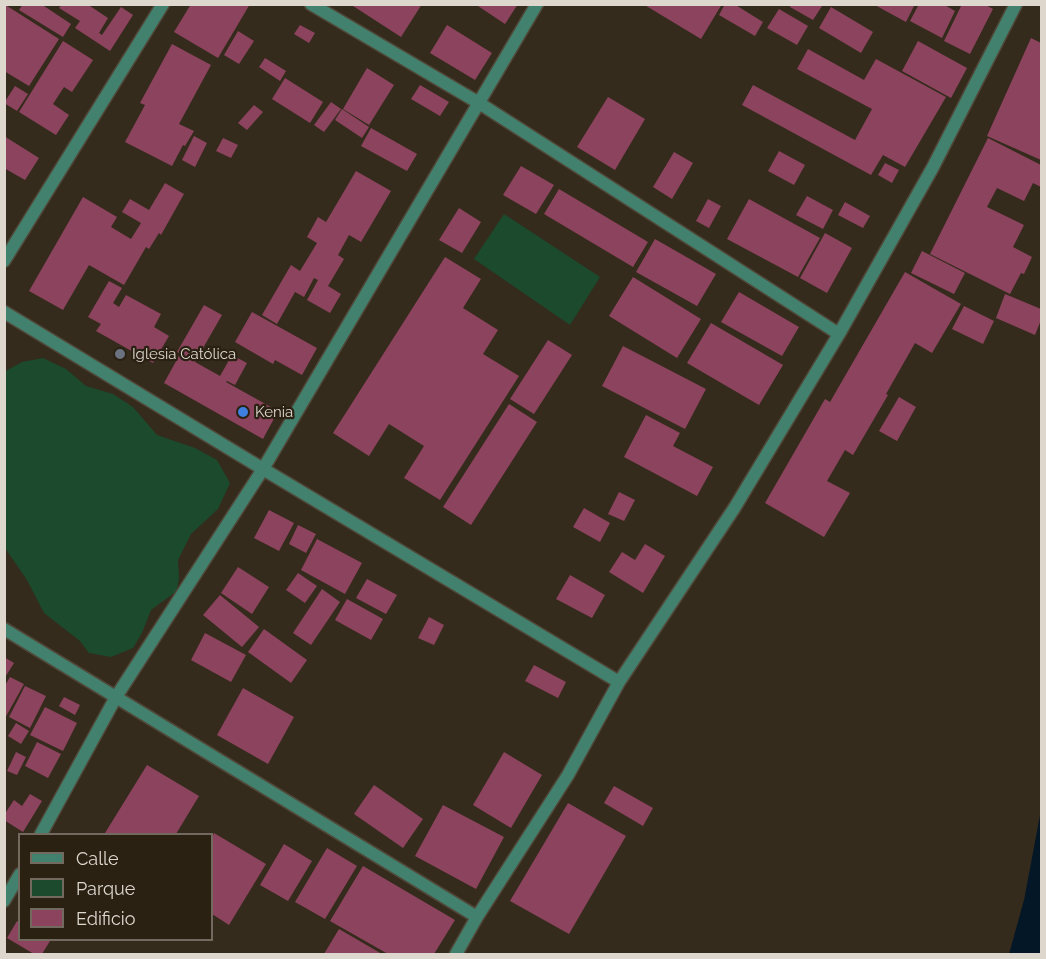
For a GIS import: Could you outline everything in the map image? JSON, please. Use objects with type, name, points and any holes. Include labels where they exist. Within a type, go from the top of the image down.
[{"type":"street","points":[[4,261],[163,4]]},
{"type":"street","points":[[311,4],[479,104],[839,334]]},
{"type":"street","points":[[42,833],[116,696],[263,469],[537,4]]},
{"type":"street","points":[[456,954],[477,917],[568,775],[619,682],[735,507],[839,334],[933,167],[1016,4]]},
{"type":"street","points":[[4,312],[619,682]]},
{"type":"street","points":[[4,629],[477,917]]},
{"type":"street","points":[[4,901],[18,877]]},
{"type":"green space","points":[[504,214],[600,277],[570,325],[474,259]]},
{"type":"green space","points":[[43,358],[66,369],[86,386],[113,394],[133,407],[157,435],[195,448],[217,460],[230,483],[218,509],[191,534],[178,560],[177,591],[151,610],[133,648],[111,657],[89,653],[80,641],[44,613],[27,580],[5,548],[4,372],[22,362]]},
{"type":"water","points":[[1041,810],[1041,954],[1009,954],[1024,900]]},
{"type":"building","points":[[4,4],[59,39],[29,86],[4,71]]},
{"type":"building","points":[[23,4],[41,4],[71,24],[63,37],[19,10]]},
{"type":"building","points":[[62,4],[87,4],[108,18],[99,33],[102,35],[121,7],[133,15],[110,51],[75,28],[80,21],[59,8]]},
{"type":"building","points":[[191,4],[250,4],[218,58],[174,32]]},
{"type":"building","points":[[350,4],[422,4],[401,37]]},
{"type":"building","points":[[475,4],[518,4],[505,24]]},
{"type":"building","points":[[643,4],[722,4],[701,39]]},
{"type":"building","points":[[725,4],[734,4],[763,22],[755,36],[719,15]]},
{"type":"building","points":[[791,4],[820,4],[822,6],[813,20],[790,7]]},
{"type":"building","points":[[873,4],[915,4],[906,22]]},
{"type":"building","points":[[919,4],[943,4],[955,11],[942,38],[910,21]]},
{"type":"building","points":[[962,4],[984,4],[993,9],[970,54],[944,41]]},
{"type":"building","points":[[831,7],[873,32],[861,53],[819,28]]},
{"type":"building","points":[[779,9],[808,26],[797,45],[767,28]]},
{"type":"building","points":[[300,25],[315,33],[309,43],[294,34]]},
{"type":"building","points":[[447,25],[492,53],[475,80],[430,53]]},
{"type":"building","points":[[238,31],[254,41],[239,64],[224,55]]},
{"type":"building","points":[[1031,38],[1041,43],[1041,160],[987,136]]},
{"type":"building","points":[[63,41],[93,60],[72,92],[64,87],[53,104],[69,115],[56,135],[19,112]]},
{"type":"building","points":[[918,41],[967,68],[951,98],[902,71]]},
{"type":"building","points":[[172,44],[211,65],[179,124],[194,131],[185,146],[183,145],[172,166],[125,142],[145,105],[140,103]]},
{"type":"building","points":[[808,49],[864,80],[876,59],[946,97],[905,167],[883,155],[871,175],[742,105],[753,85],[855,140],[872,109],[797,69]]},
{"type":"building","points":[[265,58],[286,71],[280,81],[259,67]]},
{"type":"building","points":[[367,68],[394,85],[369,125],[343,109]]},
{"type":"building","points":[[285,78],[323,102],[310,123],[272,99]]},
{"type":"building","points":[[420,85],[449,102],[440,116],[411,99]]},
{"type":"building","points":[[15,86],[28,94],[17,111],[4,103]]},
{"type":"building","points":[[608,97],[645,119],[615,170],[577,147]]},
{"type":"building","points":[[331,102],[341,109],[324,132],[314,125]]},
{"type":"building","points":[[254,105],[263,112],[247,130],[238,123]]},
{"type":"building","points":[[342,109],[369,127],[362,138],[335,120]]},
{"type":"building","points":[[371,128],[417,154],[407,171],[361,146]]},
{"type":"building","points":[[4,136],[39,158],[25,180],[4,168]]},
{"type":"building","points":[[194,136],[207,143],[195,167],[182,160]]},
{"type":"building","points":[[223,138],[238,145],[231,158],[216,151]]},
{"type":"building","points":[[988,138],[1041,165],[1041,187],[1033,183],[1024,201],[997,188],[987,207],[1024,225],[1013,247],[1032,257],[1024,274],[1021,273],[1010,294],[930,254]]},
{"type":"building","points":[[779,151],[805,165],[794,185],[768,171]]},
{"type":"building","points":[[674,152],[693,163],[672,199],[653,187]]},
{"type":"building","points":[[885,163],[899,170],[892,183],[878,175]]},
{"type":"building","points":[[521,166],[554,185],[536,214],[503,195]]},
{"type":"building","points":[[356,171],[391,191],[361,242],[349,235],[338,255],[344,259],[328,286],[341,294],[330,313],[307,300],[318,280],[314,278],[304,297],[295,292],[277,324],[262,315],[291,265],[300,271],[317,243],[307,237],[318,217],[326,222]]},
{"type":"building","points":[[165,183],[184,194],[161,235],[159,233],[149,249],[146,247],[124,285],[89,265],[63,310],[29,291],[83,197],[117,217],[111,227],[131,239],[141,223],[122,212],[130,199],[149,210]]},
{"type":"building","points":[[559,189],[648,242],[633,267],[544,214]]},
{"type":"building","points":[[807,196],[833,210],[823,229],[796,215]]},
{"type":"building","points":[[708,199],[721,206],[709,228],[696,221]]},
{"type":"building","points":[[749,199],[820,238],[798,277],[727,239]]},
{"type":"building","points":[[845,202],[870,216],[863,228],[838,215]]},
{"type":"building","points":[[459,208],[481,222],[462,253],[439,240]]},
{"type":"building","points":[[825,233],[852,248],[827,293],[800,278]]},
{"type":"building","points":[[655,239],[716,274],[697,306],[636,272]]},
{"type":"building","points":[[922,251],[965,273],[954,294],[911,273]]},
{"type":"building","points":[[445,257],[481,279],[463,308],[498,330],[483,354],[519,376],[440,500],[404,478],[424,446],[389,424],[369,456],[333,433]]},
{"type":"building","points":[[905,272],[961,304],[932,353],[915,343],[853,455],[845,450],[827,481],[850,493],[824,537],[765,503],[825,399],[830,402]]},
{"type":"building","points":[[633,277],[701,319],[677,358],[609,316]]},
{"type":"building","points":[[109,281],[122,288],[113,303],[119,307],[126,295],[161,314],[154,327],[169,336],[153,363],[96,331],[101,324],[88,317]]},
{"type":"building","points":[[739,292],[799,327],[782,356],[721,322]]},
{"type":"building","points":[[1005,294],[1041,309],[1041,320],[1035,335],[996,318]]},
{"type":"building","points":[[204,305],[222,315],[195,362],[220,376],[232,355],[247,363],[235,385],[226,382],[278,411],[263,439],[164,383],[180,354],[177,352]]},
{"type":"building","points":[[964,306],[994,321],[983,344],[952,329]]},
{"type":"building","points":[[252,312],[317,348],[302,375],[275,360],[273,364],[235,342]]},
{"type":"building","points":[[711,323],[783,365],[759,405],[687,363]]},
{"type":"building","points":[[548,340],[572,355],[534,414],[510,399]]},
{"type":"building","points":[[623,346],[706,389],[685,429],[602,386]]},
{"type":"building","points":[[899,397],[916,407],[897,441],[879,431]]},
{"type":"building","points":[[509,404],[537,422],[471,525],[443,507]]},
{"type":"building","points":[[646,415],[680,433],[673,446],[713,467],[697,496],[624,457]]},
{"type":"building","points":[[619,492],[635,500],[624,521],[608,514]]},
{"type":"building","points":[[584,508],[610,523],[600,542],[573,527]]},
{"type":"building","points":[[269,510],[294,523],[279,551],[254,538]]},
{"type":"building","points":[[298,525],[316,534],[306,553],[289,544]]},
{"type":"building","points":[[317,539],[362,563],[345,594],[301,570]]},
{"type":"building","points":[[645,544],[665,556],[643,593],[609,572],[622,552],[635,560]]},
{"type":"building","points":[[238,567],[269,587],[252,614],[221,593]]},
{"type":"building","points":[[298,573],[317,586],[305,603],[286,590]]},
{"type":"building","points":[[570,575],[605,595],[592,618],[556,599]]},
{"type":"building","points":[[367,579],[397,595],[386,614],[356,598]]},
{"type":"building","points":[[322,589],[340,602],[311,645],[293,633]]},
{"type":"building","points":[[220,595],[259,627],[242,647],[203,615]]},
{"type":"building","points":[[347,599],[383,619],[371,640],[335,620]]},
{"type":"building","points":[[429,617],[444,625],[434,645],[418,638]]},
{"type":"building","points":[[264,629],[307,660],[291,683],[248,652]]},
{"type":"building","points":[[205,633],[246,655],[231,682],[191,660]]},
{"type":"building","points":[[4,657],[14,663],[4,679]]},
{"type":"building","points":[[534,665],[566,682],[558,698],[525,681]]},
{"type":"building","points":[[10,677],[24,684],[4,720],[4,687]]},
{"type":"building","points":[[25,686],[46,696],[30,728],[9,717]]},
{"type":"building","points":[[243,688],[294,717],[268,764],[217,735]]},
{"type":"building","points":[[64,697],[80,705],[75,715],[59,706]]},
{"type":"building","points":[[45,707],[77,723],[63,751],[30,735]]},
{"type":"building","points":[[16,723],[29,731],[21,744],[8,736]]},
{"type":"building","points":[[37,742],[61,754],[48,778],[25,766]]},
{"type":"building","points":[[16,752],[26,757],[17,775],[7,771]]},
{"type":"building","points":[[504,752],[542,775],[511,828],[473,805]]},
{"type":"building","points":[[147,765],[199,796],[177,833],[105,833]]},
{"type":"building","points":[[374,785],[423,819],[403,848],[354,814]]},
{"type":"building","points":[[614,786],[653,808],[643,826],[604,803]]},
{"type":"building","points":[[30,794],[42,801],[23,832],[4,820],[4,815],[14,800],[22,806]]},
{"type":"building","points":[[568,803],[626,836],[569,934],[510,901]]},
{"type":"building","points":[[443,805],[504,837],[476,889],[415,856]]},
{"type":"building","points":[[214,833],[266,864],[229,925],[213,915]]},
{"type":"building","points":[[284,844],[312,861],[288,901],[260,885]]},
{"type":"building","points":[[327,848],[357,866],[325,919],[295,902]]},
{"type":"building","points":[[363,866],[455,920],[434,954],[388,954],[330,921]]},
{"type":"building","points":[[17,921],[18,941],[50,941],[42,954],[34,954],[7,938]]},
{"type":"building","points":[[339,929],[382,954],[324,954]]},
{"type":"place","name":"Iglesia Católica","points":[[120,354]]},
{"type":"place","name":"Kenia","points":[[243,412]]}]
